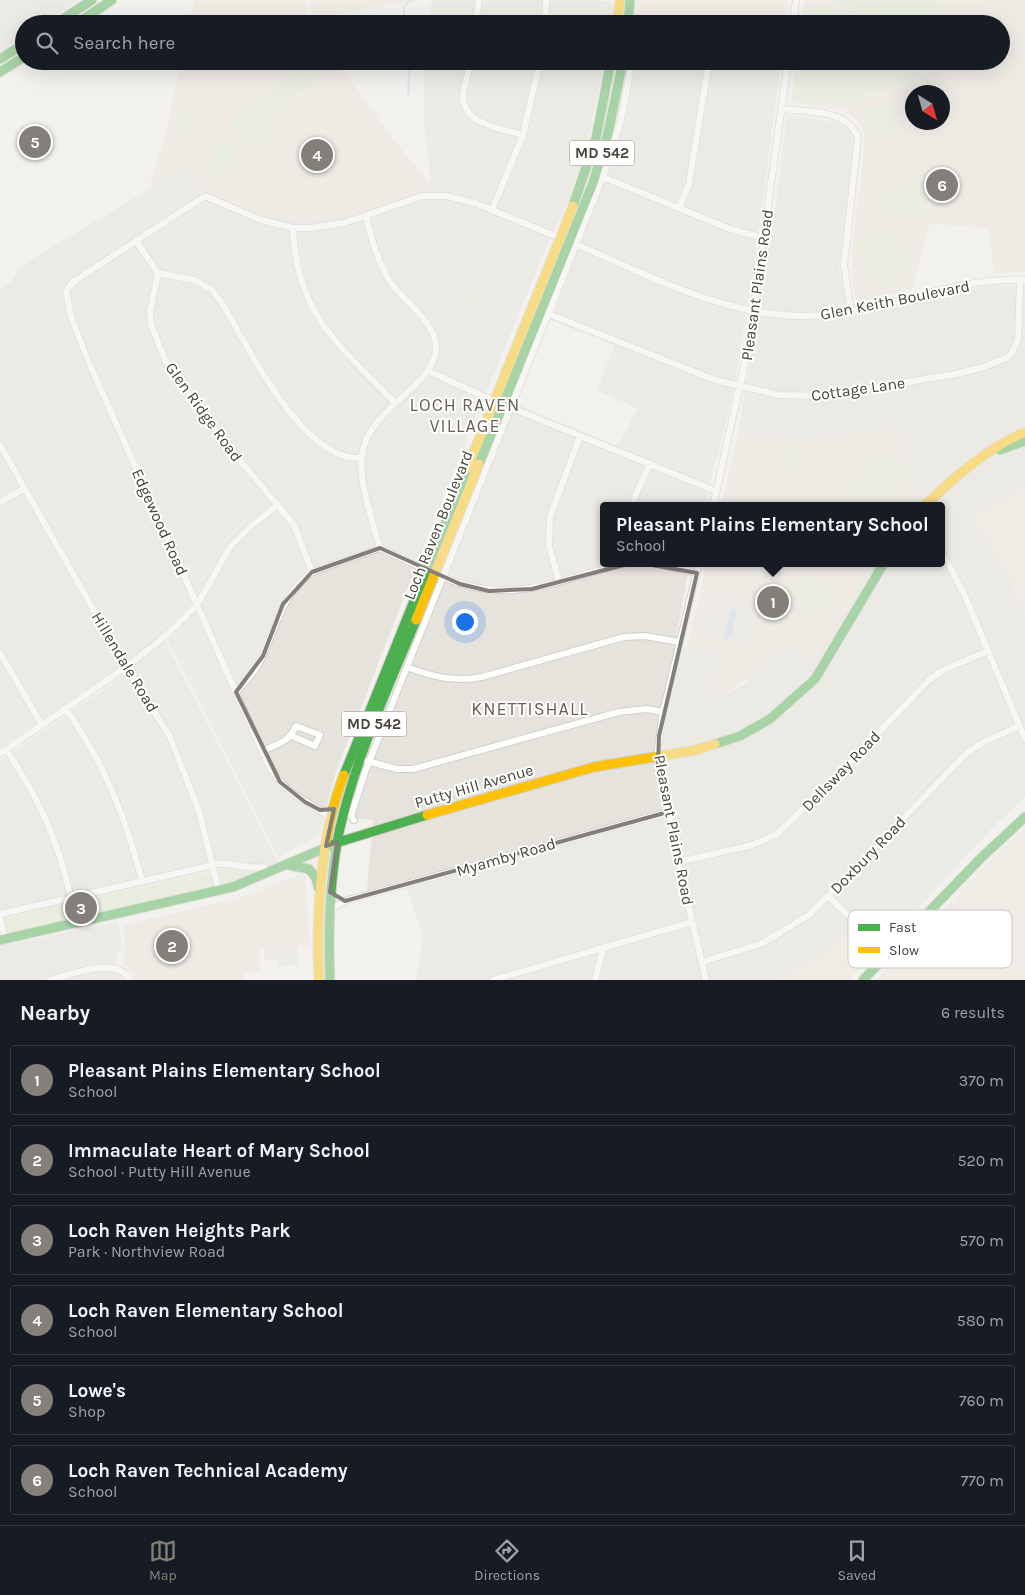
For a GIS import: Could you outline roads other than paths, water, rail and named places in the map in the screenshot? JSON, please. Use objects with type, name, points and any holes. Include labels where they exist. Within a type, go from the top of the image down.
[{"type":"main road","points":[[70,15],[92,0]]},
{"type":"main road","points":[[90,15],[112,0]]},
{"type":"main road","points":[[618,15],[620,0]]},
{"type":"main road","points":[[629,15],[630,0]]},
{"type":"main road","points":[[0,59],[15,50]]},
{"type":"main road","points":[[0,72],[15,63]]},
{"type":"main road","name":"Loch Raven Boulevard","points":[[319,980],[317,939],[319,894],[334,809],[349,759],[560,238],[596,138],[609,70]]},
{"type":"main road","name":"Loch Raven Boulevard","points":[[330,980],[329,910],[337,842],[365,760],[573,243],[603,150],[621,70]]},
{"type":"main road","points":[[560,238],[573,243]]},
{"type":"main road","points":[[494,401],[507,407]]},
{"type":"main road","points":[[928,502],[958,474],[995,451],[1011,438],[1025,432]]},
{"type":"main road","points":[[995,451],[1025,441]]},
{"type":"main road","name":"Putty Hill Avenue","points":[[2,940],[219,891],[255,880],[337,842],[594,767],[696,750],[723,743],[758,726],[786,707],[815,679],[882,567]]},
{"type":"main road","points":[[931,910],[981,858],[1025,817]]},
{"type":"main road","points":[[288,865],[309,869],[316,878],[319,894]]},
{"type":"main road","points":[[863,980],[875,968]]},
{"type":"street","points":[[476,15],[479,0]]},
{"type":"street","points":[[545,15],[546,0]]},
{"type":"street","points":[[794,15],[796,0]]},
{"type":"street","points":[[469,70],[463,94],[466,110],[476,120],[522,135]]},
{"type":"street","points":[[492,210],[530,111],[538,70]]},
{"type":"street","name":"Loch Raven Boulevard","points":[[507,407],[549,314],[573,243],[604,177],[621,120],[630,70]]},
{"type":"street","points":[[679,208],[689,184],[708,70]]},
{"type":"street","name":"Pleasant Plains Road","points":[[714,502],[755,312],[787,70]]},
{"type":"street","points":[[782,109],[838,117],[850,124],[858,137],[844,265],[851,311]]},
{"type":"street","points":[[604,177],[730,229],[764,238]]},
{"type":"street","points":[[361,458],[346,457],[331,450],[296,419],[278,396],[211,290],[194,280],[158,273],[136,241],[206,196],[261,220],[293,228],[329,226],[366,216],[401,202],[434,195],[462,198],[560,238]]},
{"type":"street","points":[[366,216],[378,259],[390,281],[428,326],[434,337],[435,358],[428,371],[395,402],[372,429],[361,458],[363,481],[380,548]]},
{"type":"street","points":[[293,228],[294,249],[300,281],[317,318],[395,402]]},
{"type":"street","name":"Edgewood Road","points":[[136,241],[73,282],[66,291],[67,303],[90,365],[262,751],[275,775],[286,788],[298,799],[320,810],[332,819]]},
{"type":"street","name":"Glen Keith Boulevard","points":[[573,243],[712,300],[755,312],[802,317],[851,311],[966,285],[1023,280]]},
{"type":"street","name":"Glen Ridge Road","points":[[158,273],[150,312],[151,324],[165,360],[193,403],[294,525],[312,572]]},
{"type":"street","name":"Cottage Lane","points":[[549,314],[697,374],[779,395],[823,396],[956,374],[1006,358],[1016,347],[1023,280]]},
{"type":"street","points":[[428,371],[494,401]]},
{"type":"street","points":[[507,407],[716,490]]},
{"type":"street","points":[[559,581],[549,546],[550,517],[580,436]]},
{"type":"street","name":"Hillendale Road","points":[[0,445],[126,667],[162,723],[183,765],[200,811],[219,891]]},
{"type":"street","points":[[634,502],[635,496],[650,464]]},
{"type":"street","points":[[0,502],[24,489]]},
{"type":"street","points":[[71,898],[63,863],[51,829],[31,790],[3,751],[126,667],[163,638],[197,605],[230,547],[253,524],[278,506]]},
{"type":"street","points":[[236,692],[252,674],[263,656],[283,604],[294,588],[312,572],[380,548],[469,587],[499,592],[526,590],[611,567]]},
{"type":"street","points":[[945,560],[962,589],[1025,739]]},
{"type":"street","points":[[672,567],[697,573]]},
{"type":"street","name":"Pleasant Plains Road","points":[[698,567],[663,712],[657,756],[678,862],[706,980]]},
{"type":"street","name":"Loch Raven Boulevard","points":[[354,820],[351,816],[365,760],[407,667],[439,575]]},
{"type":"street","points":[[407,667],[441,678],[461,680],[482,677],[624,637],[645,636],[680,642]]},
{"type":"street","name":"Dellsway Road","points":[[678,862],[752,845],[771,838],[801,813],[929,680],[943,670],[988,651]]},
{"type":"street","points":[[0,653],[42,725]]},
{"type":"street","points":[[65,708],[94,752],[112,788],[127,827],[142,882]]},
{"type":"street","points":[[365,760],[397,769],[413,770],[619,712],[647,709],[663,712]]},
{"type":"street","name":"Doxbury Road","points":[[702,962],[763,943],[802,920],[828,896],[968,752],[984,742],[1019,726]]},
{"type":"street","points":[[262,751],[286,741],[292,736]]},
{"type":"street","points":[[320,810],[334,809]]},
{"type":"street","name":"Myamby Road","points":[[329,910],[345,902],[668,812]]},
{"type":"street","points":[[0,914],[213,865],[229,863],[253,868],[264,867]]},
{"type":"street","points":[[330,892],[345,902]]},
{"type":"street","points":[[828,896],[848,915]]},
{"type":"street","points":[[0,918],[2,940]]},
{"type":"street","points":[[493,980],[603,950],[692,922]]},
{"type":"street","points":[[595,980],[603,950]]},
{"type":"street","points":[[49,980],[106,967],[119,968],[130,980]]},
{"type":"water","points":[[731,609],[736,611],[731,638],[723,639]]},
{"type":"waterway","points":[[404,15],[404,7],[411,0]]},
{"type":"waterway","points":[[408,95],[409,70]]},
{"type":"place","name":"Lowe's","points":[[35,142]]},
{"type":"place","name":"Loch Raven Elementary School","points":[[317,155]]},
{"type":"place","name":"Loch Raven Technical Academy","points":[[942,185]]},
{"type":"place","name":"Pleasant Plains Elementary School","points":[[773,602]]},
{"type":"place","name":"Loch Raven Heights Park","points":[[81,908]]},
{"type":"place","name":"Immaculate Heart of Mary School","points":[[172,946]]},
{"type":"district","name":"LOCH RAVEN VILLAGE","points":[[465,415]]},
{"type":"district","name":"KNETTISHALL","points":[[530,709]]}]
